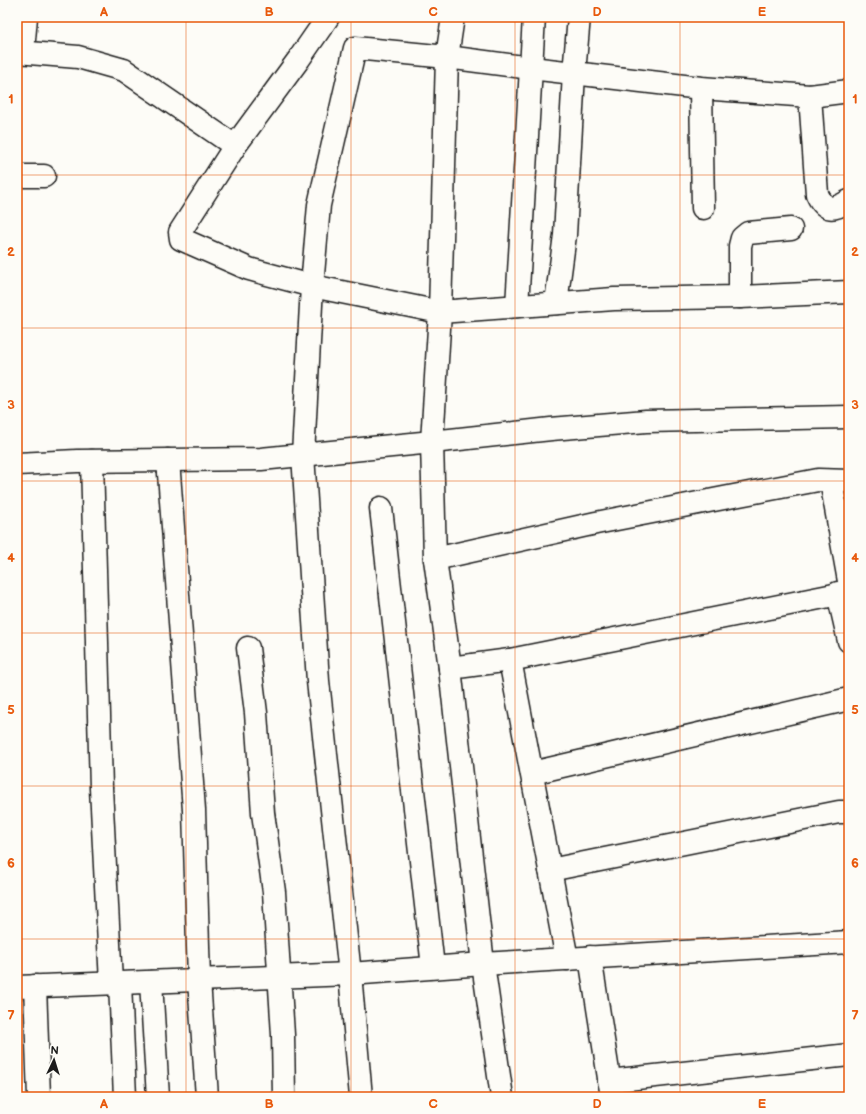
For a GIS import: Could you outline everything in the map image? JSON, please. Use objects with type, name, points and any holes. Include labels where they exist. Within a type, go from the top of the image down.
[{"type":"street","points":[[26,17],[20,52],[78,57],[124,70],[235,146]]},
{"type":"street","points":[[328,17],[235,146],[180,232],[180,239],[249,269],[312,286],[440,312],[614,299],[740,297],[849,292]]},
{"type":"street","points":[[453,17],[447,56],[440,312],[432,442],[435,559],[450,668],[483,964],[502,1097]]},
{"type":"street","points":[[517,306],[534,17]]},
{"type":"street","points":[[556,303],[564,235],[579,17]]},
{"type":"street","points":[[361,1097],[350,974],[318,682],[303,455],[312,286],[319,205],[355,48],[447,56],[530,68],[701,88],[810,96],[849,92]]},
{"type":"street","points":[[701,88],[703,208]]},
{"type":"street","points":[[810,96],[817,194],[822,204],[832,208],[838,208],[849,201]]},
{"type":"street","points":[[17,176],[44,176]]},
{"type":"street","points":[[740,297],[740,246],[742,238],[748,234],[791,229]]},
{"type":"street","points":[[17,464],[92,461],[261,459],[432,442],[551,428],[646,420],[849,417]]},
{"type":"street","points":[[168,460],[194,810],[199,980],[207,1097]]},
{"type":"street","points":[[92,461],[101,795],[125,1097]]},
{"type":"street","points":[[435,559],[596,523],[818,480],[840,481],[849,641]]},
{"type":"street","points":[[381,508],[433,967]]},
{"type":"street","points":[[450,668],[510,660],[846,589]]},
{"type":"street","points":[[248,648],[256,713],[263,813],[274,892],[283,1034],[284,1097]]},
{"type":"street","points":[[510,660],[567,959]]},
{"type":"street","points":[[532,773],[849,699]]},
{"type":"street","points":[[550,870],[832,814],[849,812]]},
{"type":"street","points":[[38,1097],[26,987],[350,974],[433,967],[849,942]]},
{"type":"street","points":[[590,957],[610,1089],[849,1055]]},
{"type":"street","points":[[151,982],[158,1097]]}]
